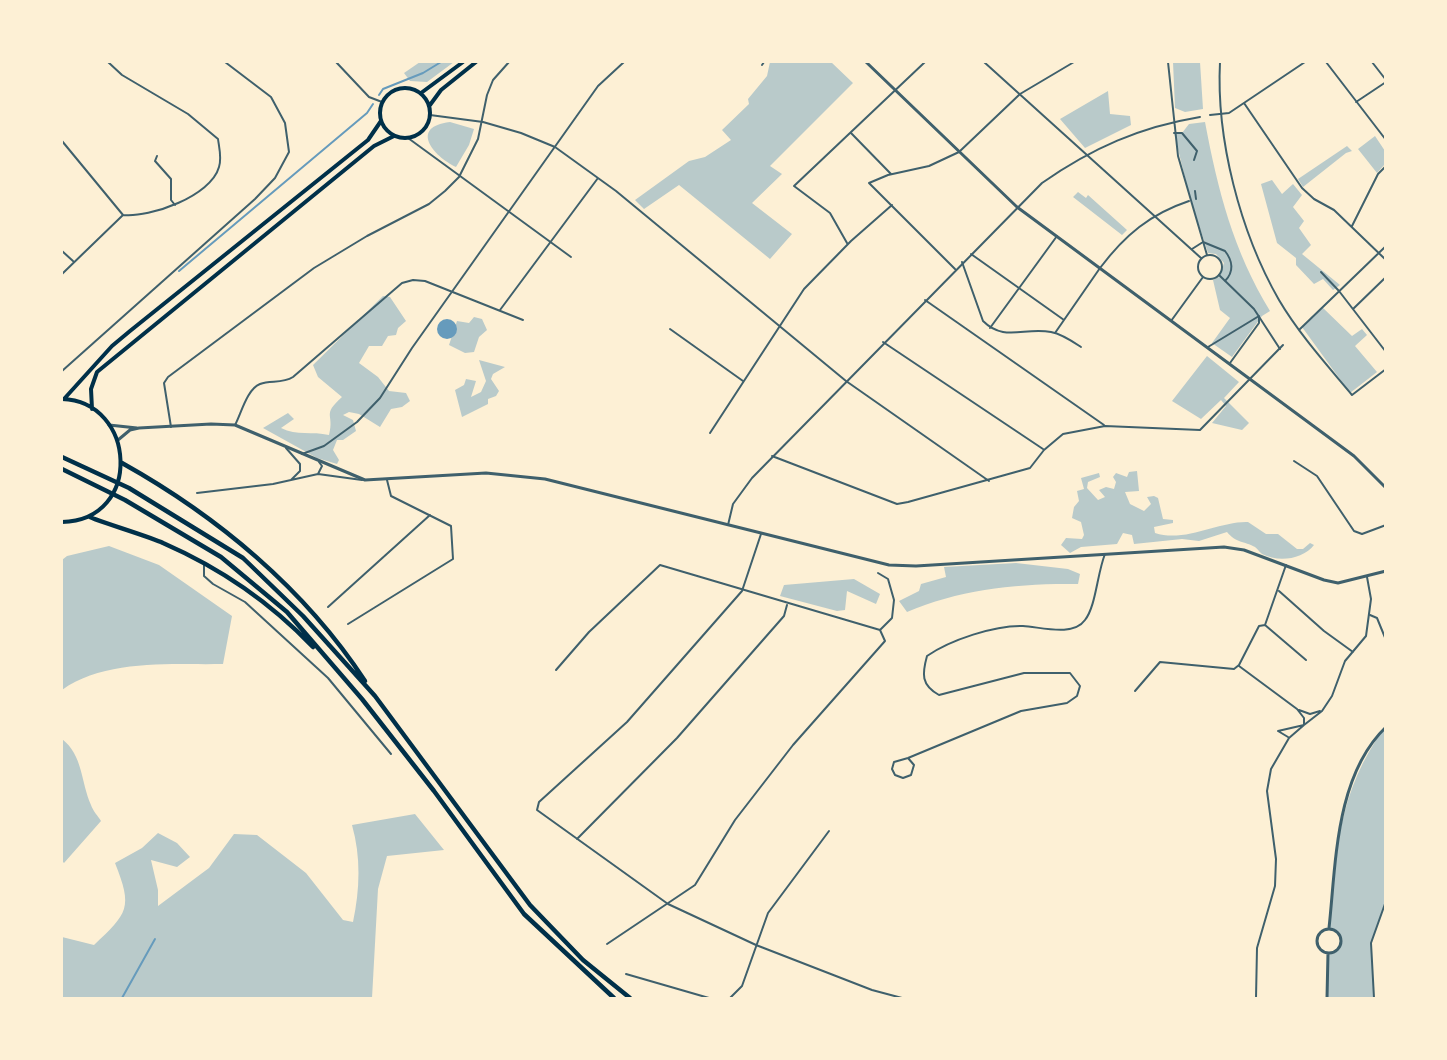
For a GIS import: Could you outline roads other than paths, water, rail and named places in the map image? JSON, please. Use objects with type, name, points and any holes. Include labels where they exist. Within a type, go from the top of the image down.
[{"type":"highway","points":[[62,457],[129,488],[243,558],[303,616],[375,696]]},
{"type":"highway","points":[[122,463],[203,513],[254,555],[330,634],[353,662],[375,696],[530,905],[583,960],[630,999]]},
{"type":"highway","points":[[62,469],[102,487],[221,557],[287,612],[362,699],[434,790],[524,915],[614,999]]},
{"type":"highway","points":[[90,516],[163,543],[230,578],[273,610],[309,643],[362,699]]},
{"type":"main road","points":[[421,93],[463,62]]},
{"type":"main road","points":[[429,105],[441,90],[476,62]]},
{"type":"main road","points":[[62,522],[90,516],[117,489],[122,463],[118,440],[109,425],[92,409],[63,399],[112,346],[368,140],[381,121],[382,102],[388,94],[401,88],[413,88],[421,93],[429,105],[430,115],[426,127],[420,133],[408,138],[394,136],[374,146],[97,372],[91,388],[92,409]]},
{"type":"main road","points":[[381,121],[394,136]]},
{"type":"street","points":[[62,141],[123,215],[138,217],[175,205],[212,179],[219,167],[218,139],[188,114],[122,75],[108,62]]},
{"type":"street","points":[[62,371],[255,199],[275,178],[289,153],[285,123],[271,97],[225,62]]},
{"type":"street","points":[[336,62],[369,97],[382,102]]},
{"type":"street","points":[[171,427],[164,383],[168,377],[315,268],[367,236],[429,204],[459,177],[478,139],[487,95],[493,80],[509,62]]},
{"type":"street","points":[[302,454],[324,446],[357,423],[380,398],[453,290],[598,86],[624,62]]},
{"type":"street","points":[[866,62],[1017,207],[1354,456],[1386,488]]},
{"type":"street","points":[[848,244],[830,213],[794,186],[925,62]]},
{"type":"street","points":[[984,62],[1201,258]]},
{"type":"street","points":[[955,269],[870,183],[891,175],[929,166],[959,152],[1020,94],[1074,62]]},
{"type":"street","points":[[1168,62],[1174,133],[1189,201],[1207,255]]},
{"type":"street","points":[[1220,62],[1220,114],[1228,162],[1257,254],[1280,301],[1352,395],[1386,369]]},
{"type":"street","points":[[1210,115],[1229,113],[1305,62]]},
{"type":"street","points":[[1326,62],[1386,140]]},
{"type":"street","points":[[1356,102],[1386,81],[1372,62]]},
{"type":"street","points":[[1244,103],[1302,188],[1314,199],[1334,210],[1386,260]]},
{"type":"street","points":[[430,115],[483,122],[521,133],[555,147],[598,178],[846,381],[989,481]]},
{"type":"street","points":[[728,525],[737,496],[772,456],[970,253],[1042,183],[1085,154],[1141,130],[1173,121],[1200,117]]},
{"type":"street","points":[[851,132],[891,175]]},
{"type":"street","points":[[1174,133],[1182,133],[1197,151],[1194,160]]},
{"type":"street","points":[[408,138],[571,257]]},
{"type":"street","points":[[156,156],[155,161],[171,179],[171,200],[175,205]]},
{"type":"street","points":[[1352,227],[1378,174],[1386,166]]},
{"type":"street","points":[[500,310],[598,178]]},
{"type":"street","points":[[1195,191],[1196,199]]},
{"type":"street","points":[[1055,333],[1100,268],[1132,230],[1153,216],[1189,201]]},
{"type":"street","points":[[710,433],[804,289],[848,244],[892,206]]},
{"type":"street","points":[[62,274],[123,215]]},
{"type":"street","points":[[990,328],[1057,236]]},
{"type":"street","points":[[1192,250],[1203,242]]},
{"type":"street","points":[[1203,242],[1228,254],[1232,268],[1225,281]]},
{"type":"street","points":[[1300,329],[1386,246]]},
{"type":"street","points":[[62,251],[73,261]]},
{"type":"street","points":[[970,253],[1064,320]]},
{"type":"street","points":[[1207,255],[1215,255],[1221,260],[1222,268],[1219,275],[1213,279],[1203,277],[1198,270],[1201,258],[1207,255]]},
{"type":"street","points":[[962,262],[983,321],[990,328],[1005,333],[1026,331],[1055,333],[1081,347]]},
{"type":"street","points":[[1321,272],[1339,291],[1386,352]]},
{"type":"street","points":[[1219,275],[1259,316],[1280,349]]},
{"type":"street","points":[[1171,322],[1203,277]]},
{"type":"street","points":[[1353,309],[1386,277]]},
{"type":"street","points":[[235,425],[253,390],[260,384],[285,382],[293,377],[402,283],[413,280],[425,281],[453,290],[523,320]]},
{"type":"street","points":[[925,300],[1105,426]]},
{"type":"street","points":[[1207,348],[1259,316]]},
{"type":"street","points":[[1229,364],[1259,323],[1259,316]]},
{"type":"street","points":[[670,329],[743,381]]},
{"type":"street","points":[[883,342],[1044,450]]},
{"type":"street","points":[[772,456],[897,504],[989,481],[1030,468],[1044,450],[1063,434],[1105,426],[1200,430],[1284,345]]},
{"type":"street","points":[[109,425],[139,428],[235,425],[364,480]]},
{"type":"street","points":[[118,440],[130,430],[139,428]]},
{"type":"street","points":[[283,445],[300,464],[300,471],[288,482]]},
{"type":"street","points":[[1294,461],[1317,476],[1354,531],[1362,534],[1386,525]]},
{"type":"street","points":[[318,474],[322,466],[319,462]]},
{"type":"street","points":[[197,493],[288,482],[318,474],[345,480],[387,480],[486,473],[545,479],[889,565],[916,566],[1224,547],[1244,550],[1324,580],[1338,583],[1386,571]]},
{"type":"street","points":[[348,624],[453,559],[451,526],[391,496],[387,480]]},
{"type":"street","points":[[328,607],[430,515]]},
{"type":"street","points":[[761,534],[742,591],[627,722],[538,802],[537,810],[668,904],[756,945],[872,990],[902,999]]},
{"type":"street","points":[[908,758],[914,765],[911,775],[903,778],[895,775],[892,769],[894,762],[1021,711],[1067,703],[1077,696],[1080,686],[1070,673],[1024,673],[939,695],[928,689],[922,675],[927,656],[943,645],[1008,626],[1075,628],[1085,621],[1093,603],[1098,573],[1105,554]]},
{"type":"street","points":[[204,565],[204,576],[213,584],[245,602],[328,678],[391,754]]},
{"type":"street","points":[[556,670],[590,632],[660,565],[880,630],[885,641],[793,745],[735,820],[695,885],[607,944]]},
{"type":"street","points":[[1265,625],[1286,565]]},
{"type":"street","points":[[878,573],[888,579],[894,600],[892,618],[880,630]]},
{"type":"street","points":[[1256,999],[1257,948],[1275,886],[1276,859],[1267,791],[1270,769],[1289,738],[1322,711],[1332,696],[1345,661],[1366,636],[1370,615],[1371,587],[1367,577]]},
{"type":"street","points":[[1278,590],[1324,631],[1353,652]]},
{"type":"street","points":[[577,838],[677,738],[784,616],[788,604]]},
{"type":"street","points":[[1370,615],[1377,618],[1386,640]]},
{"type":"street","points":[[1135,691],[1160,662],[1234,669],[1239,666],[1259,626],[1265,625],[1306,660]]},
{"type":"street","points":[[1239,666],[1297,709],[1310,714],[1322,711]]},
{"type":"street","points":[[1297,709],[1304,718],[1304,725]]},
{"type":"street","points":[[1289,738],[1278,731],[1304,725]]},
{"type":"street","points":[[1329,928],[1339,828],[1356,775],[1366,754],[1386,727]]},
{"type":"street","points":[[730,999],[742,987],[768,913],[829,831]]},
{"type":"street","points":[[1374,999],[1371,943],[1386,901]]},
{"type":"street","points":[[1329,928],[1335,931],[1341,939],[1338,949],[1328,953],[1321,950],[1317,941],[1320,933],[1329,928]]},
{"type":"street","points":[[1327,999],[1328,953]]},
{"type":"street","points":[[626,974],[709,999]]},
{"type":"water","points":[[447,319],[454,322],[457,329],[454,336],[447,339],[440,336],[437,329],[440,322]]},
{"type":"waterway","points":[[379,95],[383,89],[423,73],[441,62]]},
{"type":"waterway","points":[[179,271],[367,113],[373,104]]},
{"type":"waterway","points":[[122,998],[155,939]]}]
